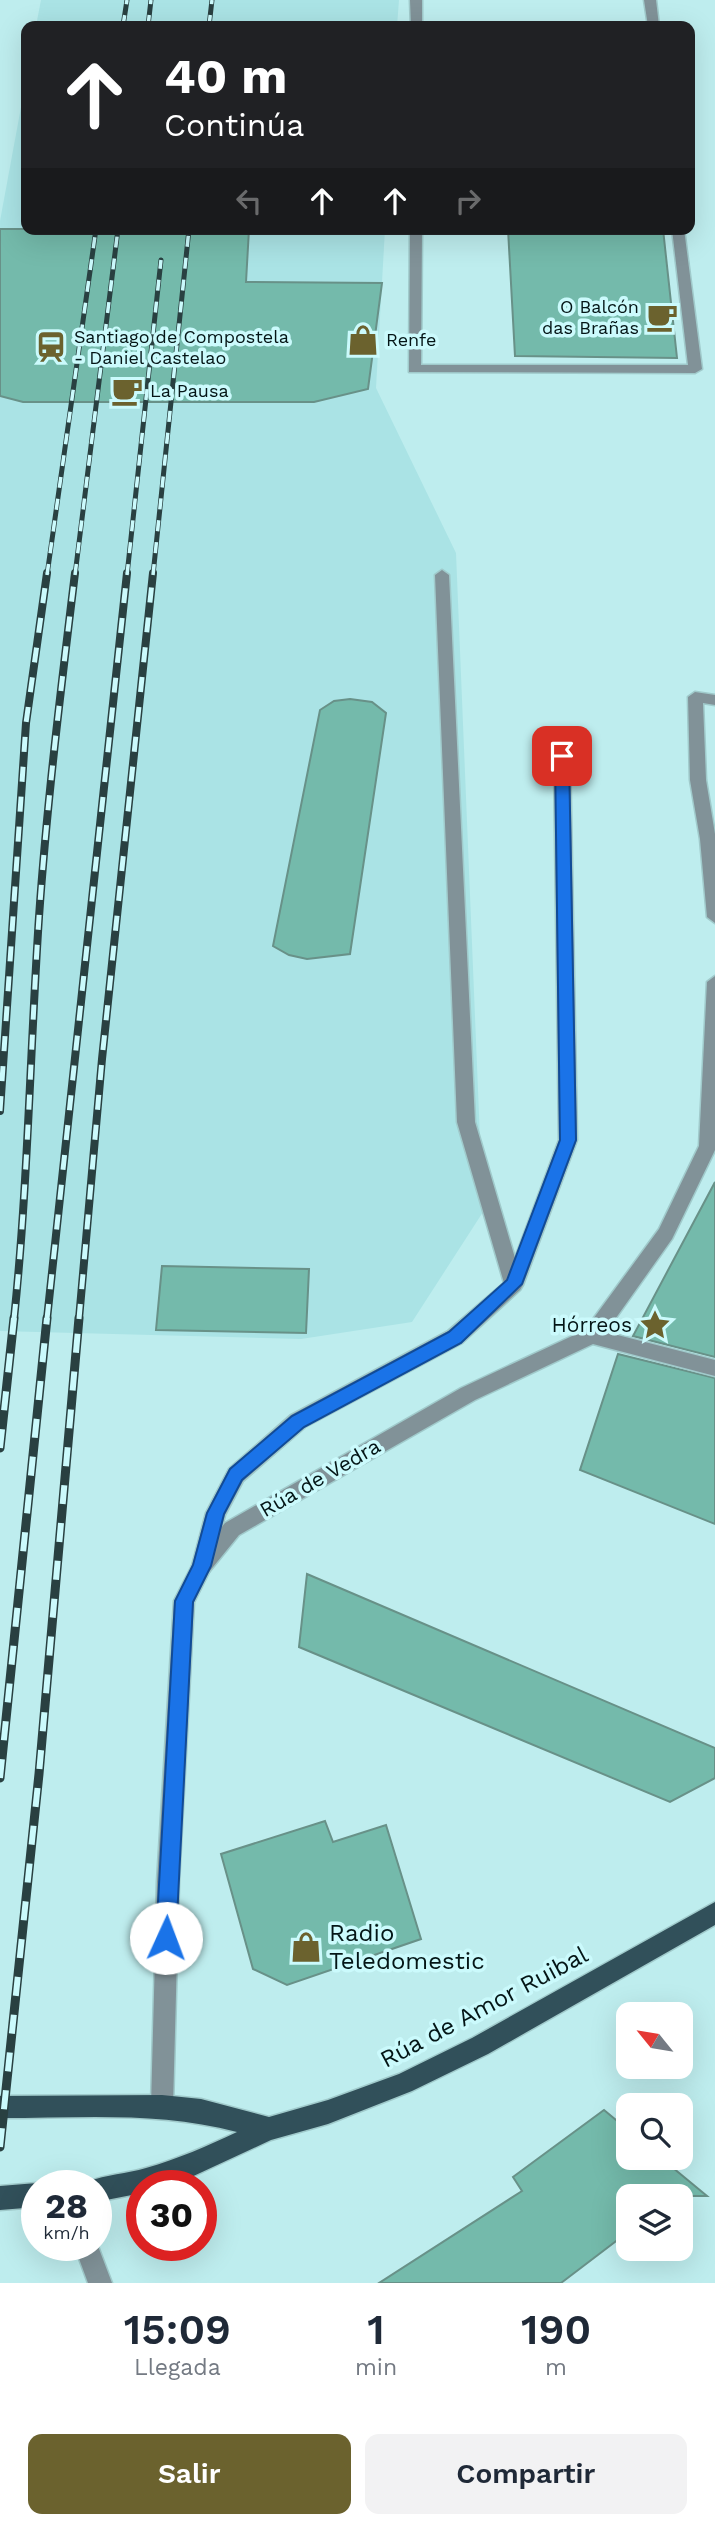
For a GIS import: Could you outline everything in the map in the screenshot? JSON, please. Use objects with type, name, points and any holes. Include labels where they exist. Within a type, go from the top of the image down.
[{"type":"main road","name":"Rúa de Amor Ruibal","points":[[112,2187],[142,2181],[187,2166],[269,2129],[327,2112],[415,2078],[480,2046],[715,1913]]},
{"type":"main road","points":[[0,2107],[162,2106],[201,2111],[269,2129]]},
{"type":"main road","points":[[0,2198],[21,2196]]},
{"type":"street","points":[[416,0],[417,21]]},
{"type":"street","points":[[650,0],[653,21]]},
{"type":"street","points":[[416,235],[414,369],[695,369],[679,235]]},
{"type":"street","points":[[442,575],[466,1122],[514,1284]]},
{"type":"street","points":[[715,700],[695,697],[698,780],[708,839],[715,917]]},
{"type":"street","points":[[202,1566],[216,1513],[236,1475],[298,1422],[455,1338],[514,1284],[568,1140],[562,756]]},
{"type":"street","name":"Rúa de Vedra","points":[[162,2106],[168,1882],[184,1601],[202,1566],[232,1529],[468,1394],[592,1336],[666,1234],[708,1146],[715,982]]},
{"type":"street","points":[[592,1336],[715,1368]]},
{"type":"street","points":[[90,2261],[100,2283]]},
{"type":"shaded area","points":[[41,0],[399,0],[397,21],[37,21]]},
{"type":"shaded area","points":[[21,107],[21,235],[385,235],[376,388],[456,553],[483,1212],[412,1322],[301,1339],[0,1331],[0,221]]},
{"type":"building","points":[[0,229],[21,229],[21,235],[249,235],[246,282],[382,283],[368,389],[314,402],[23,402],[0,396]]},
{"type":"building","points":[[508,235],[664,235],[677,358],[515,356]]},
{"type":"building","points":[[350,699],[372,702],[386,713],[350,954],[307,959],[289,955],[273,946],[320,710],[334,701]]},
{"type":"building","points":[[715,1182],[715,1357],[633,1336]]},
{"type":"building","points":[[162,1266],[309,1269],[306,1333],[156,1330]]},
{"type":"building","points":[[618,1354],[715,1378],[715,1524],[580,1470]]},
{"type":"building","points":[[307,1574],[715,1748],[715,1778],[670,1802],[299,1647]]},
{"type":"building","points":[[325,1821],[333,1842],[386,1825],[421,1939],[287,1985],[253,1969],[221,1854]]},
{"type":"building","points":[[604,2110],[616,2120],[616,2170],[676,2170],[692,2184],[616,2184],[616,2241],[561,2283],[379,2283],[522,2191],[513,2177]]},
{"type":"building","points":[[693,2184],[707,2196],[693,2196]]},
{"type":"railway","points":[[124,21],[127,0]]},
{"type":"railway","points":[[149,21],[151,0]]},
{"type":"railway","points":[[210,21],[212,0]]},
{"type":"railway","points":[[47,575],[95,235]]},
{"type":"railway","points":[[75,575],[117,235]]},
{"type":"railway","points":[[153,575],[188,235]]},
{"type":"railway","points":[[127,575],[161,260]]},
{"type":"railway","points":[[0,1111],[26,723],[47,573]]},
{"type":"railway","points":[[14,1319],[23,1219],[42,874],[75,573]]},
{"type":"railway","points":[[47,1319],[127,573]]},
{"type":"railway","points":[[79,1319],[102,1059],[153,573]]},
{"type":"railway","points":[[0,1448],[14,1318]]},
{"type":"railway","points":[[0,1778],[47,1318]]},
{"type":"railway","points":[[0,2147],[39,1774],[79,1318]]},
{"type":"place","name":"O Balcón das Brañas","points":[[662,317]]},
{"type":"place","name":"Renfe","points":[[363,340]]},
{"type":"place","name":"Santiago de Compostela - Daniel Castelao","points":[[51,347]]},
{"type":"place","name":"La Pausa","points":[[127,391]]},
{"type":"place","name":"Hórreos","points":[[655,1325]]},
{"type":"place","name":"Radio Teledomestic","points":[[306,1947]]},
{"type":"route","points":[[166,1938],[184,1601],[202,1566],[216,1513],[236,1475],[298,1422],[455,1338],[514,1284],[568,1140],[562,756]]}]
